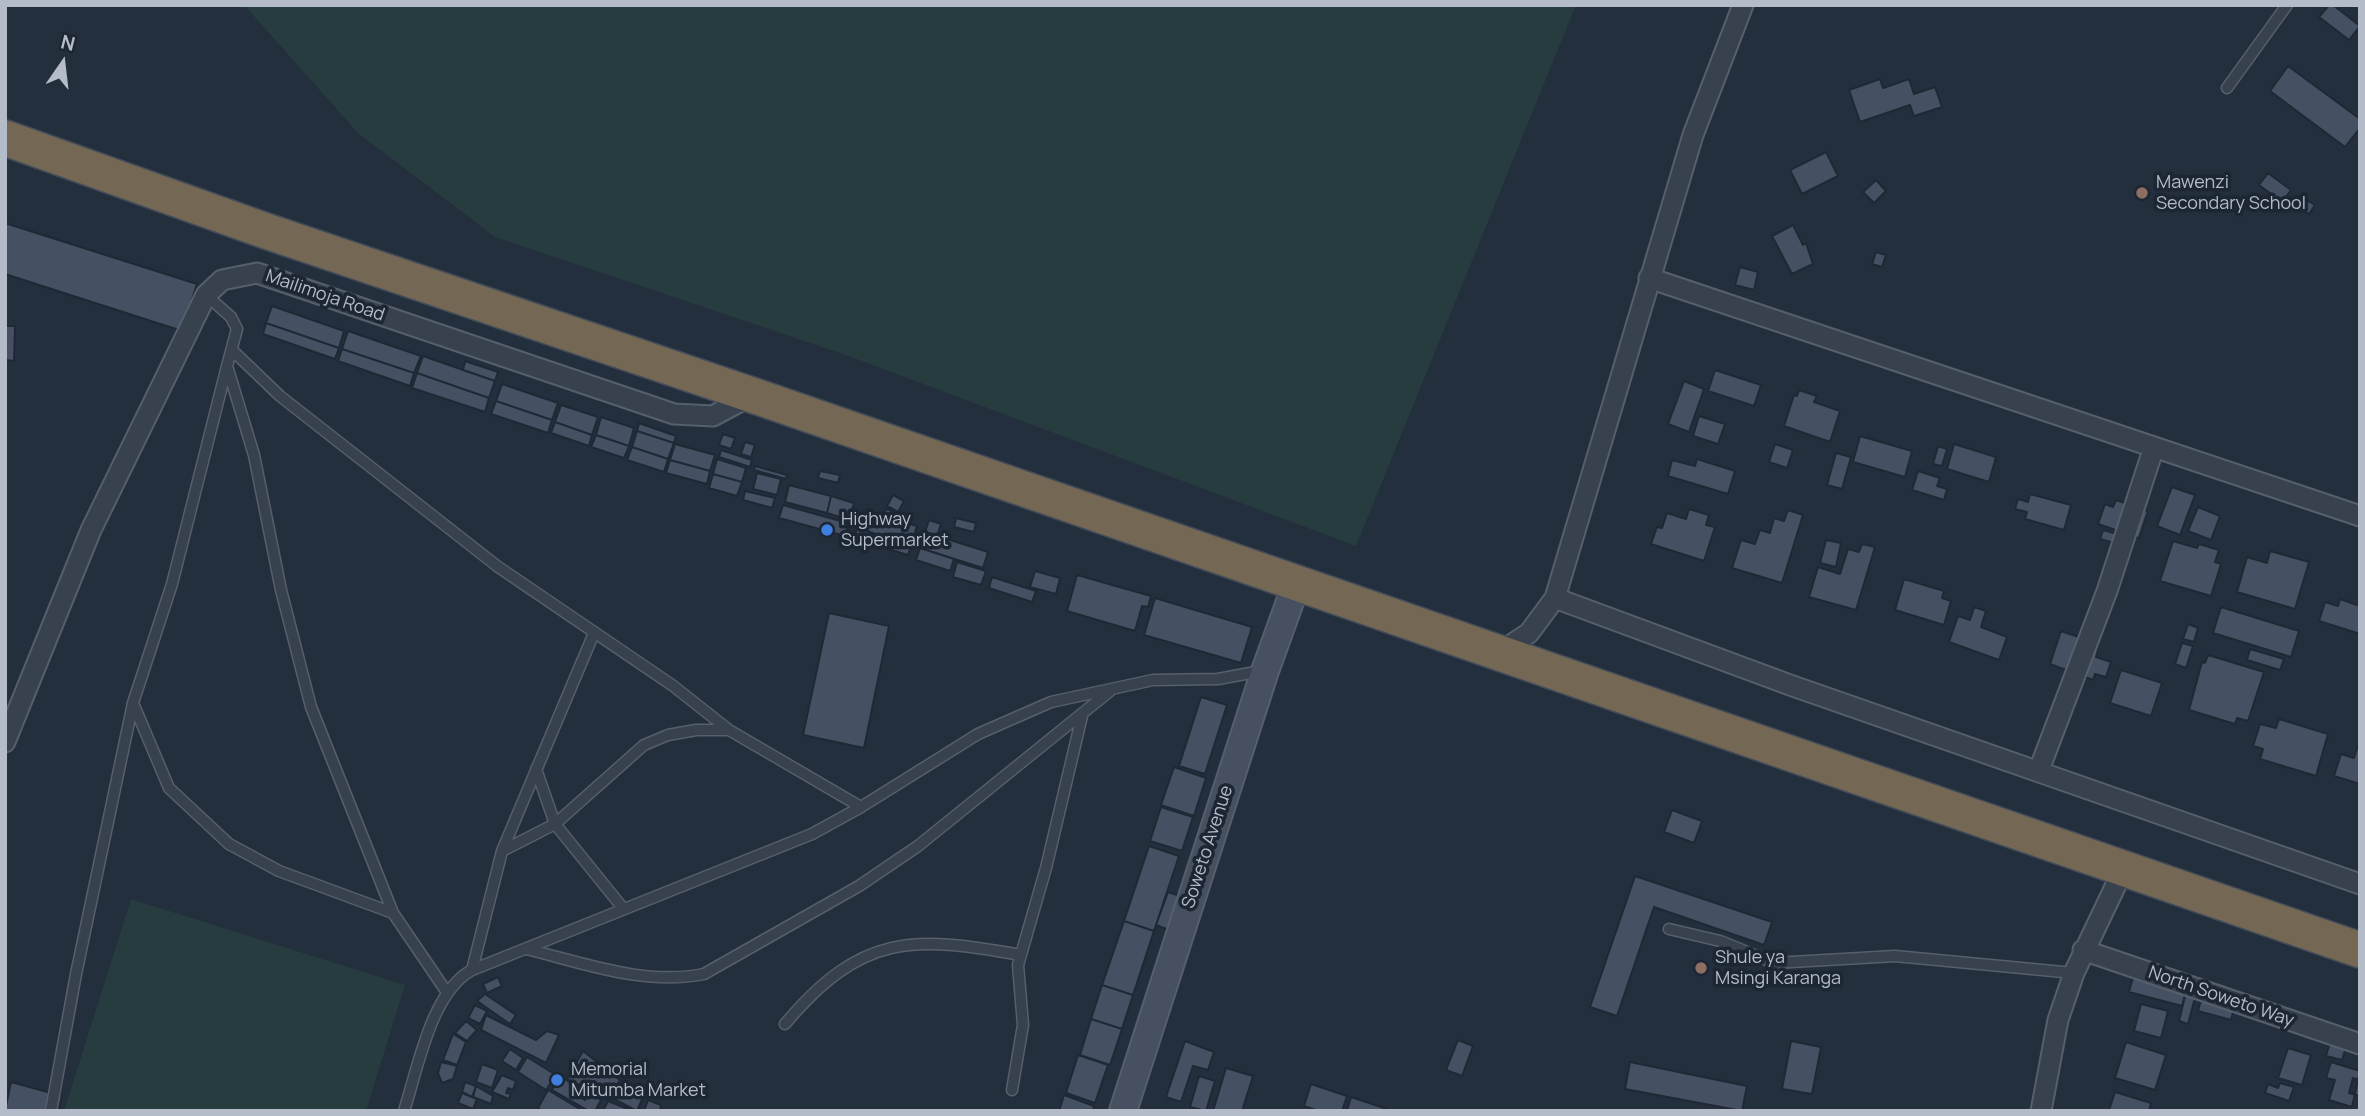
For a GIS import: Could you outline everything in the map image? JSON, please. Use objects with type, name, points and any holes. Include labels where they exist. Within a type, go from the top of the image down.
[{"type":"highway","points":[[5,138],[266,231],[752,395],[1296,585],[2360,950]]},
{"type":"street","points":[[1499,653],[1530,633],[1555,598],[1693,135],[1743,5]]},
{"type":"street","name":"Mailimoja Road","points":[[206,295],[222,280],[257,273],[674,414],[713,416],[752,395]]},
{"type":"street","points":[[1649,278],[2360,516]]},
{"type":"street","points":[[5,741],[91,530],[206,295]]},
{"type":"street","points":[[2039,770],[2107,591],[2154,447]]},
{"type":"street","name":"Soweto Avenue","points":[[1123,1111],[1265,671],[1296,585]]},
{"type":"street","points":[[1555,598],[1790,685],[2360,884]]},
{"type":"street","points":[[2041,1111],[2059,1020],[2074,973],[2124,868]]},
{"type":"street","name":"North Soweto Way","points":[[2083,950],[2360,1044]]},
{"type":"lane","points":[[2227,88],[2287,5]]},
{"type":"lane","points":[[51,1111],[76,974],[133,703],[172,584],[233,351],[237,329],[231,317],[206,295]]},
{"type":"lane","points":[[233,351],[280,396],[466,542],[672,685],[729,730],[861,807]]},
{"type":"lane","points":[[227,366],[254,455],[281,590],[311,707],[393,913],[446,991]]},
{"type":"lane","points":[[471,970],[502,851],[594,633]]},
{"type":"lane","points":[[404,1111],[446,991],[459,977],[471,970],[622,907],[812,834],[861,807],[941,755],[1014,716],[1051,702],[1153,680],[1219,679],[1265,671]]},
{"type":"lane","points":[[525,949],[646,978],[678,979],[704,974],[859,886],[918,846],[1111,691]]},
{"type":"lane","points":[[133,703],[169,788],[229,844],[279,871],[393,913]]},
{"type":"lane","points":[[1012,1090],[1023,1025],[1018,975],[1021,955],[1046,868],[1082,715]]},
{"type":"lane","points":[[502,851],[555,824],[644,745],[668,735],[696,730],[729,730]]},
{"type":"lane","points":[[536,769],[555,824],[622,907]]},
{"type":"lane","points":[[1669,929],[1720,941],[1774,963],[1895,956],[2074,973]]},
{"type":"lane","points":[[785,1024],[812,992],[834,974],[881,949],[904,944],[948,943],[1021,955]]},
{"type":"green space","points":[[244,5],[1576,5],[1356,546],[846,355],[495,237],[358,133]]},
{"type":"green space","points":[[131,899],[405,985],[366,1111],[64,1111]]},
{"type":"building","points":[[2329,5],[2333,5],[2360,26],[2349,40],[2319,17]]},
{"type":"building","points":[[2288,66],[2360,119],[2360,128],[2345,147],[2270,91]]},
{"type":"building","points":[[1880,79],[1883,88],[1909,79],[1914,94],[1935,87],[1942,107],[1914,116],[1910,105],[1860,122],[1849,90]]},
{"type":"building","points":[[1826,152],[1838,176],[1802,194],[1790,170]]},
{"type":"building","points":[[2268,173],[2291,190],[2282,202],[2259,185]]},
{"type":"building","points":[[1876,180],[1886,191],[1874,203],[1863,192]]},
{"type":"building","points":[[2301,197],[2315,205],[2309,214],[2295,206]]},
{"type":"building","points":[[5,223],[197,284],[182,331],[5,274]]},
{"type":"building","points":[[1793,225],[1803,245],[1806,243],[1813,264],[1792,274],[1772,236]]},
{"type":"building","points":[[1876,252],[1886,255],[1882,267],[1872,264]]},
{"type":"building","points":[[1740,267],[1758,272],[1754,290],[1735,285]]},
{"type":"building","points":[[272,306],[344,331],[339,348],[266,323]]},
{"type":"building","points":[[266,323],[339,348],[335,359],[263,334]]},
{"type":"building","points":[[5,326],[15,326],[14,361],[5,360]]},
{"type":"building","points":[[348,331],[421,356],[414,373],[342,349]]},
{"type":"building","points":[[342,349],[414,373],[410,386],[338,361]]},
{"type":"building","points":[[423,356],[495,381],[489,398],[417,373]]},
{"type":"building","points":[[465,361],[498,372],[495,381],[463,370]]},
{"type":"building","points":[[1715,370],[1761,385],[1754,406],[1708,391]]},
{"type":"building","points":[[417,373],[489,398],[485,412],[412,388]]},
{"type":"building","points":[[1684,381],[1704,389],[1689,432],[1668,424]]},
{"type":"building","points":[[502,384],[558,403],[552,420],[496,401]]},
{"type":"building","points":[[1799,390],[1817,396],[1814,402],[1840,411],[1830,442],[1784,426],[1794,395],[1797,396]]},
{"type":"building","points":[[496,401],[552,420],[548,433],[491,414]]},
{"type":"building","points":[[561,405],[598,417],[592,435],[555,422]]},
{"type":"building","points":[[1699,416],[1725,424],[1718,444],[1693,436]]},
{"type":"building","points":[[601,417],[634,428],[629,446],[596,435]]},
{"type":"building","points":[[555,422],[592,435],[589,446],[551,433]]},
{"type":"building","points":[[639,423],[676,436],[674,443],[637,431]]},
{"type":"building","points":[[637,431],[674,443],[668,459],[632,447]]},
{"type":"building","points":[[723,434],[735,438],[731,449],[719,445]]},
{"type":"building","points":[[596,435],[629,446],[624,458],[591,447]]},
{"type":"building","points":[[1860,436],[1912,451],[1905,477],[1853,462]]},
{"type":"building","points":[[745,442],[755,445],[751,457],[741,454]]},
{"type":"building","points":[[675,444],[715,455],[710,471],[670,460]]},
{"type":"building","points":[[1775,444],[1793,450],[1787,468],[1769,462]]},
{"type":"building","points":[[1954,444],[1996,457],[1989,482],[1947,469]]},
{"type":"building","points":[[1938,446],[1947,449],[1942,466],[1933,464]]},
{"type":"building","points":[[632,447],[668,459],[664,472],[627,460]]},
{"type":"building","points":[[721,450],[752,460],[750,467],[719,457]]},
{"type":"building","points":[[1836,453],[1851,457],[1842,489],[1827,485]]},
{"type":"building","points":[[717,459],[746,468],[742,482],[713,474]]},
{"type":"building","points":[[1697,459],[1735,471],[1728,494],[1668,476],[1672,460],[1695,466]]},
{"type":"building","points":[[670,460],[710,471],[707,484],[666,473]]},
{"type":"building","points":[[755,466],[787,475],[786,479],[754,470]]},
{"type":"building","points":[[820,471],[840,475],[838,483],[818,478]]},
{"type":"building","points":[[1918,471],[1940,478],[1937,486],[1947,489],[1944,500],[1912,490]]},
{"type":"building","points":[[757,473],[781,479],[777,495],[753,489]]},
{"type":"building","points":[[713,474],[742,482],[737,496],[709,488]]},
{"type":"building","points":[[789,485],[831,496],[827,513],[785,502]]},
{"type":"building","points":[[2172,487],[2195,495],[2180,535],[2157,526]]},
{"type":"building","points":[[745,491],[775,498],[772,508],[743,500]]},
{"type":"building","points":[[2030,494],[2071,505],[2064,530],[2025,519],[2027,512],[2015,509],[2018,499],[2028,502]]},
{"type":"building","points":[[893,495],[904,501],[898,512],[887,506]]},
{"type":"building","points":[[831,496],[854,503],[849,520],[827,513]]},
{"type":"building","points":[[2116,500],[2148,511],[2139,538],[2098,524],[2105,504],[2113,507]]},
{"type":"building","points":[[783,505],[848,523],[845,536],[779,518]]},
{"type":"building","points":[[2198,507],[2220,516],[2211,540],[2188,531]]},
{"type":"building","points":[[887,509],[892,511],[892,519],[917,526],[911,545],[857,528],[863,510],[879,515]]},
{"type":"building","points":[[1689,509],[1709,515],[1706,525],[1715,527],[1704,561],[1651,544],[1657,527],[1662,528],[1667,513],[1686,519]]},
{"type":"building","points":[[1788,510],[1803,515],[1782,583],[1732,568],[1741,540],[1755,544],[1760,530],[1770,533],[1774,518],[1784,521]]},
{"type":"building","points":[[956,518],[976,523],[974,532],[954,527]]},
{"type":"building","points":[[929,520],[941,524],[937,536],[925,532]]},
{"type":"building","points":[[857,528],[911,545],[908,555],[854,539]]},
{"type":"building","points":[[2103,530],[2117,534],[2114,543],[2100,539]]},
{"type":"building","points":[[925,532],[988,552],[983,568],[920,548]]},
{"type":"building","points":[[1826,540],[1841,543],[1836,567],[1820,563]]},
{"type":"building","points":[[2173,541],[2197,548],[2199,544],[2219,550],[2215,562],[2221,564],[2211,596],[2160,581]]},
{"type":"building","points":[[1862,544],[1875,547],[1856,610],[1809,597],[1818,567],[1840,574],[1848,549],[1859,552]]},
{"type":"building","points":[[920,548],[954,559],[950,571],[916,560]]},
{"type":"building","points":[[2270,551],[2309,562],[2295,609],[2237,592],[2247,557],[2267,563]]},
{"type":"building","points":[[957,562],[986,571],[981,585],[953,577]]},
{"type":"building","points":[[1035,571],[1060,578],[1056,594],[1030,587]]},
{"type":"building","points":[[1077,575],[1151,596],[1148,607],[1142,606],[1135,631],[1067,611]]},
{"type":"building","points":[[992,577],[1036,591],[1032,602],[989,588]]},
{"type":"building","points":[[1904,579],[1944,591],[1942,598],[1951,601],[1944,625],[1895,610]]},
{"type":"building","points":[[1155,598],[1252,627],[1241,663],[1144,635]]},
{"type":"building","points":[[2340,599],[2360,606],[2360,634],[2319,621],[2325,602],[2338,606]]},
{"type":"building","points":[[1974,607],[1986,611],[1981,627],[2007,637],[1999,660],[1949,642],[1958,616],[1970,620]]},
{"type":"building","points":[[2221,607],[2299,631],[2291,657],[2213,633]]},
{"type":"building","points":[[829,613],[889,626],[864,748],[803,735]]},
{"type":"building","points":[[2188,624],[2198,628],[2194,642],[2183,639]]},
{"type":"building","points":[[2061,631],[2090,641],[2087,648],[2098,651],[2096,657],[2111,662],[2106,677],[2095,674],[2093,680],[2050,664]]},
{"type":"building","points":[[2182,643],[2193,646],[2186,668],[2175,664]]},
{"type":"building","points":[[2250,649],[2284,659],[2280,670],[2247,660]]},
{"type":"building","points":[[2208,655],[2264,672],[2248,721],[2237,718],[2235,724],[2189,710],[2202,662],[2205,663]]},
{"type":"building","points":[[2121,670],[2162,683],[2151,716],[2110,703]]},
{"type":"building","points":[[1201,697],[1227,705],[1205,774],[1179,766]]},
{"type":"building","points":[[2279,719],[2328,734],[2316,776],[2260,759],[2263,749],[2253,746],[2260,724],[2276,728]]},
{"type":"building","points":[[2360,739],[2360,784],[2334,776],[2341,754],[2354,758]]},
{"type":"building","points":[[1174,767],[1206,778],[1194,816],[1161,805]]},
{"type":"building","points":[[1161,807],[1193,817],[1182,851],[1150,841]]},
{"type":"building","points":[[1672,810],[1702,821],[1694,843],[1664,832]]},
{"type":"building","points":[[1149,846],[1179,856],[1154,931],[1124,921]]},
{"type":"building","points":[[1635,876],[1772,922],[1764,945],[1654,907],[1617,1016],[1590,1007]]},
{"type":"building","points":[[1168,892],[1183,897],[1172,931],[1156,925]]},
{"type":"building","points":[[1124,921],[1154,931],[1133,995],[1102,985]]},
{"type":"building","points":[[2134,973],[2187,987],[2182,1006],[2129,992]]},
{"type":"building","points":[[498,977],[502,986],[487,993],[483,984]]},
{"type":"building","points":[[1102,985],[1133,995],[1122,1029],[1091,1019]]},
{"type":"building","points":[[2186,992],[2196,994],[2188,1024],[2179,1021]]},
{"type":"building","points":[[485,994],[516,1015],[510,1024],[477,1001]]},
{"type":"building","points":[[2202,996],[2235,1005],[2231,1020],[2198,1011]]},
{"type":"building","points":[[2141,1004],[2168,1011],[2161,1038],[2134,1031]]},
{"type":"building","points":[[475,1005],[487,1011],[480,1024],[468,1018]]},
{"type":"building","points":[[486,1015],[536,1040],[547,1031],[559,1035],[546,1063],[481,1030]]},
{"type":"building","points":[[1091,1019],[1122,1029],[1110,1065],[1080,1055]]},
{"type":"building","points":[[466,1021],[477,1030],[467,1041],[455,1033]]},
{"type":"building","points":[[453,1034],[466,1042],[457,1065],[443,1060]]},
{"type":"building","points":[[1458,1040],[1473,1046],[1462,1076],[1446,1070]]},
{"type":"building","points":[[1185,1041],[1214,1052],[1208,1070],[1193,1066],[1181,1102],[1166,1097]]},
{"type":"building","points":[[1791,1041],[1821,1047],[1812,1094],[1782,1089]]},
{"type":"building","points":[[2126,1042],[2166,1055],[2155,1090],[2115,1078]]},
{"type":"building","points":[[2330,1042],[2346,1047],[2342,1060],[2326,1056]]},
{"type":"building","points":[[2288,1048],[2311,1055],[2302,1085],[2278,1078]]},
{"type":"building","points":[[510,1049],[523,1058],[516,1070],[502,1061]]},
{"type":"building","points":[[583,1051],[620,1080],[609,1099],[567,1079]]},
{"type":"building","points":[[1078,1055],[1108,1065],[1095,1103],[1066,1093]]},
{"type":"building","points":[[527,1057],[556,1075],[546,1090],[518,1072]]},
{"type":"building","points":[[441,1062],[457,1066],[453,1079],[442,1083],[438,1073]]},
{"type":"building","points":[[1630,1062],[1747,1086],[1742,1111],[1625,1089]]},
{"type":"building","points":[[2331,1062],[2360,1071],[2352,1107],[2329,1100],[2335,1080],[2326,1078]]},
{"type":"building","points":[[482,1064],[498,1070],[492,1088],[476,1082]]},
{"type":"building","points":[[1226,1068],[1253,1076],[1242,1111],[1213,1111]]},
{"type":"building","points":[[502,1075],[516,1081],[513,1090],[508,1088],[506,1093],[511,1094],[509,1099],[492,1092]]},
{"type":"building","points":[[559,1076],[584,1090],[580,1097],[585,1100],[589,1093],[601,1100],[595,1111],[589,1111],[552,1090]]},
{"type":"building","points":[[1199,1076],[1215,1081],[1206,1111],[1190,1107]]},
{"type":"building","points":[[2353,1078],[2360,1080],[2360,1096],[2349,1093]]},
{"type":"building","points":[[11,1082],[62,1096],[58,1111],[5,1111]]},
{"type":"building","points":[[465,1082],[476,1086],[472,1097],[462,1092]]},
{"type":"building","points":[[2280,1083],[2294,1087],[2289,1101],[2265,1093],[2268,1084],[2278,1088]]},
{"type":"building","points":[[1311,1084],[1347,1096],[1342,1111],[1319,1111],[1304,1106]]},
{"type":"building","points":[[623,1085],[643,1097],[637,1111],[614,1099]]},
{"type":"building","points":[[476,1086],[493,1096],[491,1104],[473,1097]]},
{"type":"building","points":[[548,1090],[583,1111],[542,1111],[538,1108]]},
{"type":"building","points":[[2115,1092],[2151,1103],[2149,1111],[2109,1110]]},
{"type":"building","points":[[462,1093],[477,1099],[473,1109],[458,1103]]},
{"type":"building","points":[[1064,1095],[1094,1106],[1093,1111],[1059,1111]]},
{"type":"building","points":[[1351,1097],[1387,1109],[1347,1111]]},
{"type":"building","points":[[648,1100],[661,1105],[660,1111],[644,1111]]},
{"type":"building","points":[[608,1101],[633,1111],[603,1111]]},
{"type":"place","name":"Mawenzi Secondary School","points":[[2142,193]]},
{"type":"place","name":"Highway Supermarket","points":[[827,530]]},
{"type":"place","name":"Shule ya Msingi Karanga","points":[[1701,968]]},
{"type":"place","name":"Memorial Mitumba Market","points":[[557,1080]]}]
